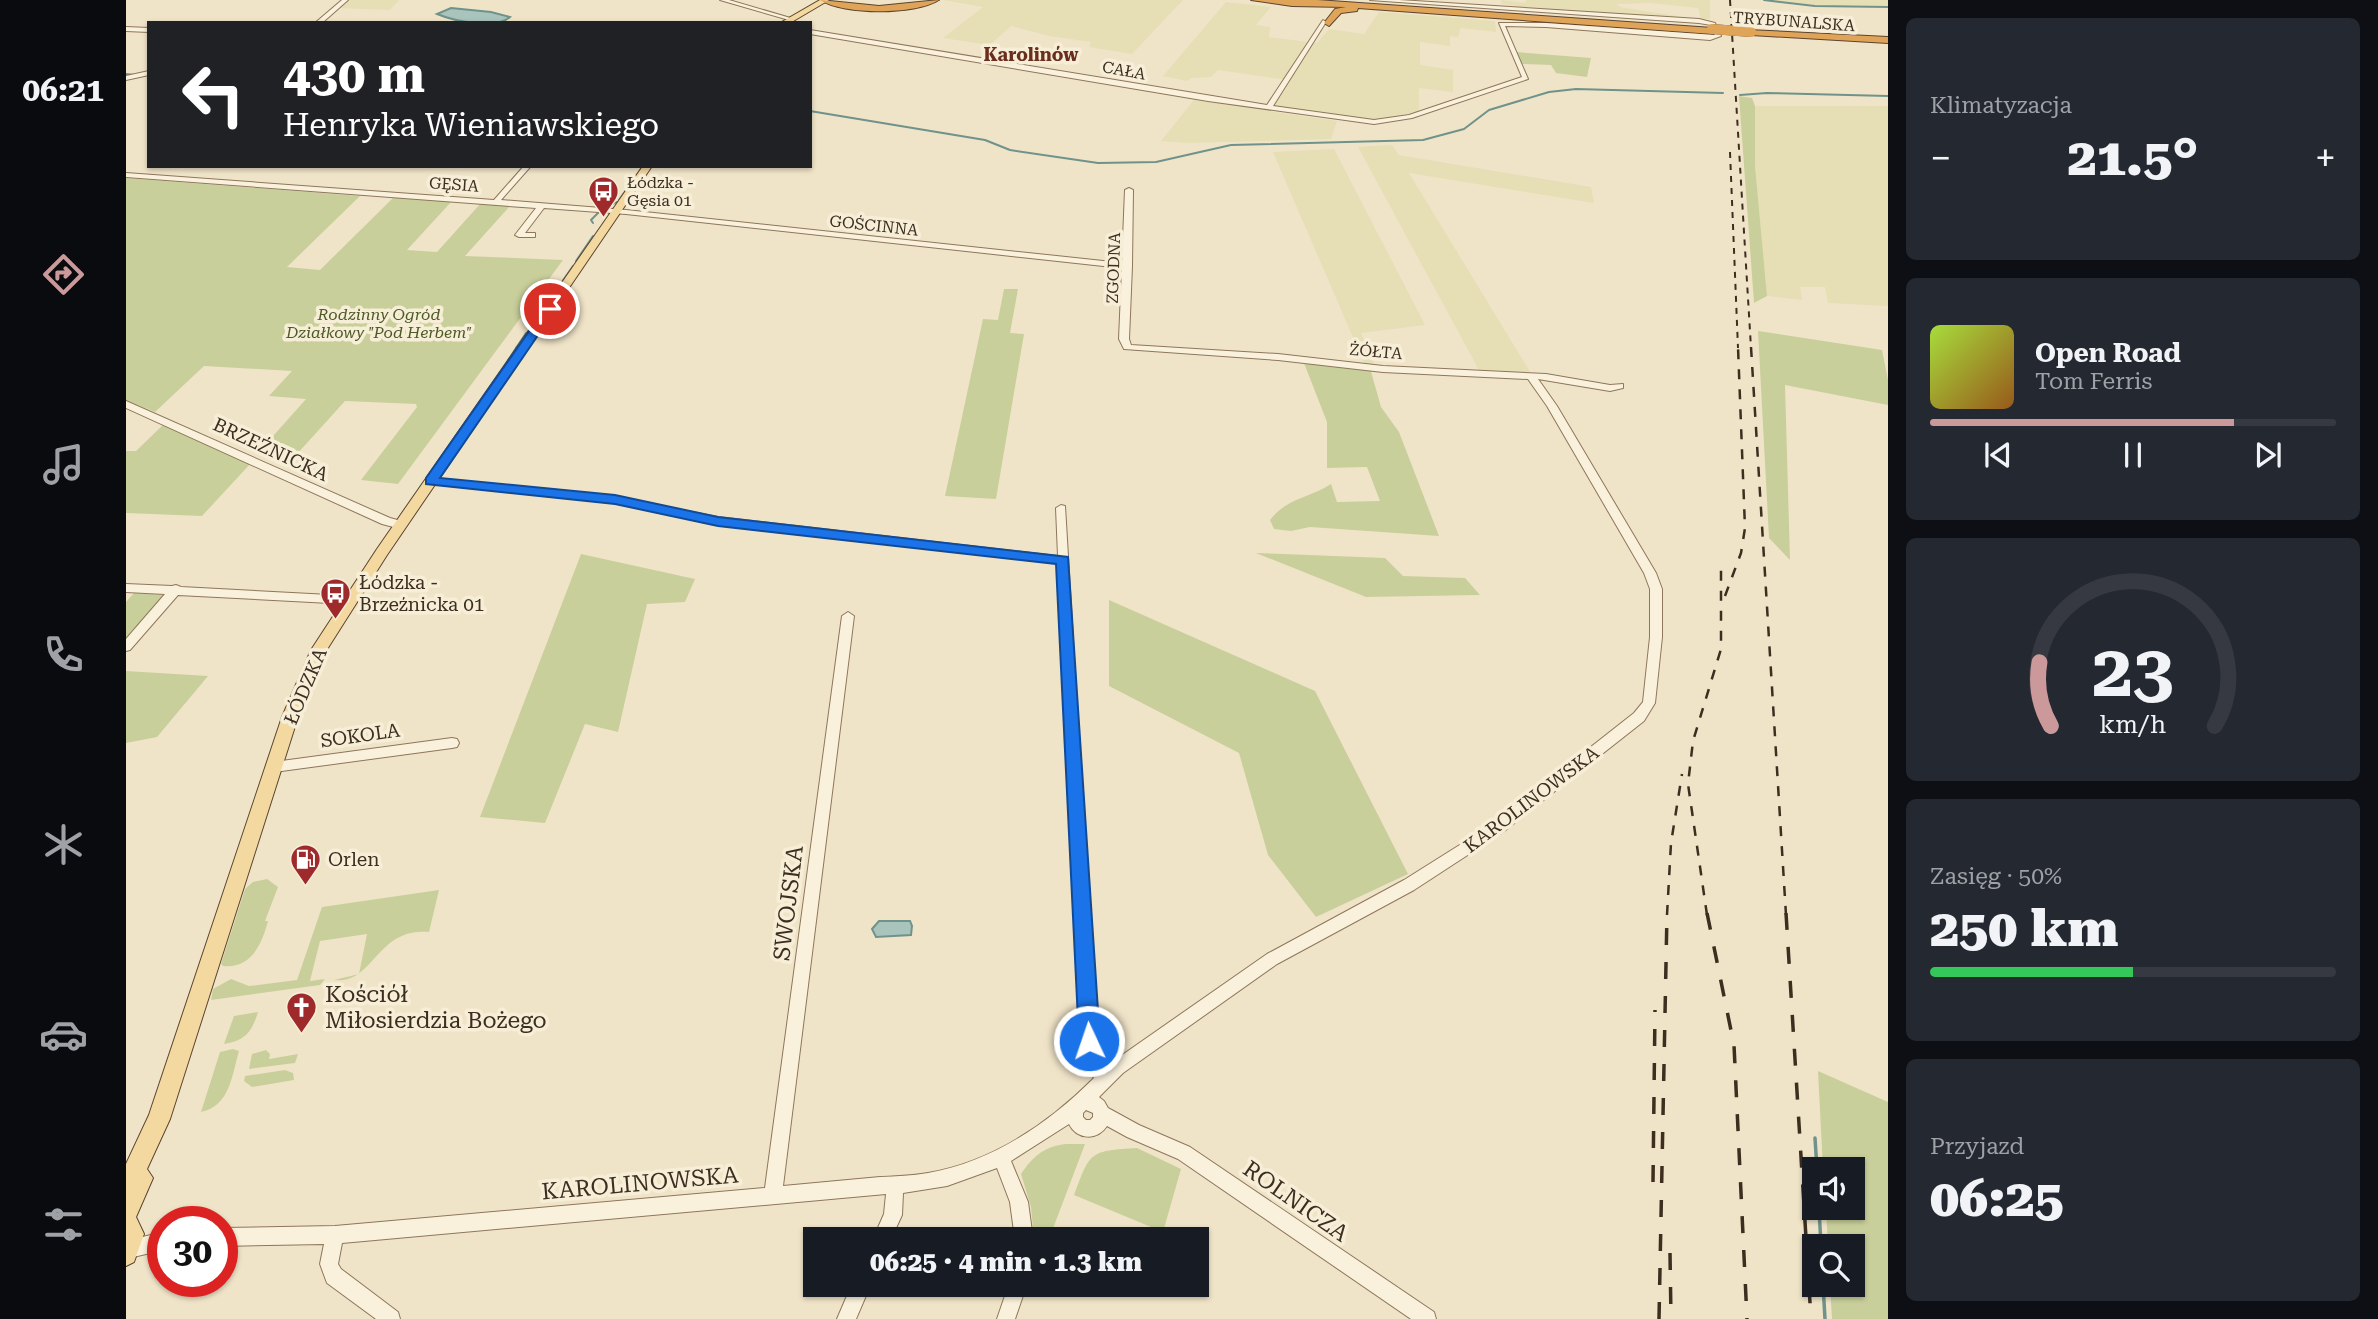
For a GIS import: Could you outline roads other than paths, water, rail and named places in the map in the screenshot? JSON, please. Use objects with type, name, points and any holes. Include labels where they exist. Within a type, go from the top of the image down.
[{"type":"highway","points":[[828,1],[885,8],[934,0]]},
{"type":"highway","name":"TRYBUNALSKA","points":[[1255,0],[1888,42]]},
{"type":"highway","name":"TRYBUNALSKA","points":[[1280,0],[1713,30]]},
{"type":"highway","points":[[1307,2],[1362,9],[1554,21]]},
{"type":"highway","points":[[1307,2],[1328,10],[1326,23]]},
{"type":"highway","points":[[1326,23],[1339,11],[1362,9]]},
{"type":"main road","points":[[788,21],[828,1]]},
{"type":"main road","name":"ŁÓDZKA","points":[[126,1213],[147,1165],[159,1119],[301,686],[324,640],[349,600],[647,168]]},
{"type":"main road","name":"ŁÓDZKA","points":[[126,1188],[159,1119]]},
{"type":"main road","points":[[126,1222],[132,1234],[127,1252]]},
{"type":"street","points":[[320,21],[345,0]]},
{"type":"street","points":[[723,0],[788,21]]},
{"type":"street","points":[[1373,0],[1495,10],[1497,0]]},
{"type":"street","name":"CAŁA","points":[[812,33],[1268,108],[1366,121],[1397,121],[1526,78],[1501,24],[1710,38],[1718,35],[1713,24],[1699,21],[1495,10]]},
{"type":"street","points":[[1268,108],[1316,36],[1322,34],[1326,23]]},
{"type":"street","points":[[126,29],[147,30]]},
{"type":"street","points":[[126,78],[143,74]]},
{"type":"street","points":[[496,202],[526,168]]},
{"type":"street","name":"GĘSIA","points":[[126,175],[615,211]]},
{"type":"street","name":"ZGODNA","points":[[1127,347],[1124,339],[1129,190]]},
{"type":"street","points":[[532,235],[519,234],[542,205]]},
{"type":"street","name":"GOŚCINNA","points":[[615,211],[1128,266]]},
{"type":"street","name":"ŻÓŁTA","points":[[1127,347],[1278,357],[1383,369],[1553,378],[1610,388],[1620,386]]},
{"type":"street","name":"KAROLINOWSKA","points":[[238,1237],[335,1235],[895,1186],[951,1178],[1001,1156],[1051,1129],[1104,1078],[1272,959],[1409,886],[1498,828],[1639,717],[1649,703],[1656,637],[1656,589],[1571,438],[1532,378]]},
{"type":"street","name":"BRZEŹNICKA","points":[[126,404],[386,521],[401,525]]},
{"type":"street","points":[[431,481],[615,500],[718,521],[1063,560]]},
{"type":"street","points":[[1061,508],[1090,1061],[1104,1078],[1094,1119],[1076,1121],[1078,1105]]},
{"type":"street","points":[[126,588],[349,600]]},
{"type":"street","points":[[126,646],[176,589]]},
{"type":"street","name":"SWOJSKA","points":[[773,1196],[848,615]]},
{"type":"street","name":"SOKOLA","points":[[274,767],[452,743]]},
{"type":"street","name":"ROLNICZA","points":[[1078,1105],[1093,1102],[1094,1119],[1133,1131],[1184,1153],[1427,1319]]},
{"type":"street","name":"KAROLINOWSKA","points":[[1051,1129],[1094,1119]]},
{"type":"street","points":[[1001,1156],[1019,1202],[1022,1227]]},
{"type":"street","points":[[888,1227],[894,1212],[895,1186]]},
{"type":"street","points":[[335,1235],[329,1264],[334,1276],[391,1319]]},
{"type":"street","points":[[127,1252],[147,1246]]},
{"type":"street","points":[[846,1319],[856,1297]]},
{"type":"street","points":[[1006,1319],[1014,1297]]},
{"type":"water","points":[[451,8],[510,17],[504,21],[464,21],[437,14]]},
{"type":"water","points":[[879,921],[910,921],[911,935],[876,937],[872,929]]},
{"type":"waterway","points":[[1764,0],[1815,6],[1888,7]]},
{"type":"waterway","points":[[126,74],[135,75]]},
{"type":"waterway","points":[[812,111],[985,140],[1010,150],[1098,163],[1156,162],[1231,145],[1423,140],[1464,129],[1489,110],[1549,92],[1576,89],[1723,93]]},
{"type":"waterway","points":[[1740,95],[1767,93],[1888,96]]},
{"type":"waterway","points":[[619,200],[642,168]]},
{"type":"waterway","points":[[603,208],[617,202]]},
{"type":"waterway","points":[[593,223],[591,220],[600,211]]},
{"type":"waterway","points":[[576,261],[593,236]]},
{"type":"waterway","points":[[529,329],[573,266]]},
{"type":"waterway","points":[[516,348],[526,333]]},
{"type":"waterway","points":[[508,361],[517,347]]},
{"type":"waterway","points":[[1815,1138],[1816,1157]]},
{"type":"waterway","points":[[1820,1220],[1820,1234]]},
{"type":"waterway","points":[[1824,1297],[1825,1319]]},
{"type":"railway","points":[[1730,0],[1751,348]]},
{"type":"railway","points":[[1730,152],[1738,348]]},
{"type":"railway","points":[[1725,596],[1741,553],[1745,528],[1738,347]]},
{"type":"railway","points":[[1751,347],[1786,915]]},
{"type":"railway","points":[[1707,915],[1688,784],[1693,741],[1721,649],[1721,562]]},
{"type":"railway","points":[[1667,915],[1671,843],[1682,774]]},
{"type":"railway","points":[[1659,1319],[1667,913]]},
{"type":"railway","points":[[1707,913],[1734,1045],[1747,1319]]},
{"type":"railway","points":[[1786,913],[1811,1319]]},
{"type":"railway","points":[[1653,1182],[1655,1010]]},
{"type":"railway","points":[[1670,1253],[1671,1319]]},
{"type":"place","name":"Łódzka - Gęsia 01","points":[[604,218]]},
{"type":"place","name":"Łódzka - Brzeźnicka 01","points":[[336,620]]},
{"type":"place","name":"Orlen","points":[[305,886]]},
{"type":"place","name":"Kościół Miłosierdzia Bożego","points":[[302,1034]]},
{"type":"district","name":"Karolinów","points":[[1031,55]]},
{"type":"park label","name":"Rodzinny Ogród Działkowy \"Pod Herbem\"","points":[[379,323]]}]
